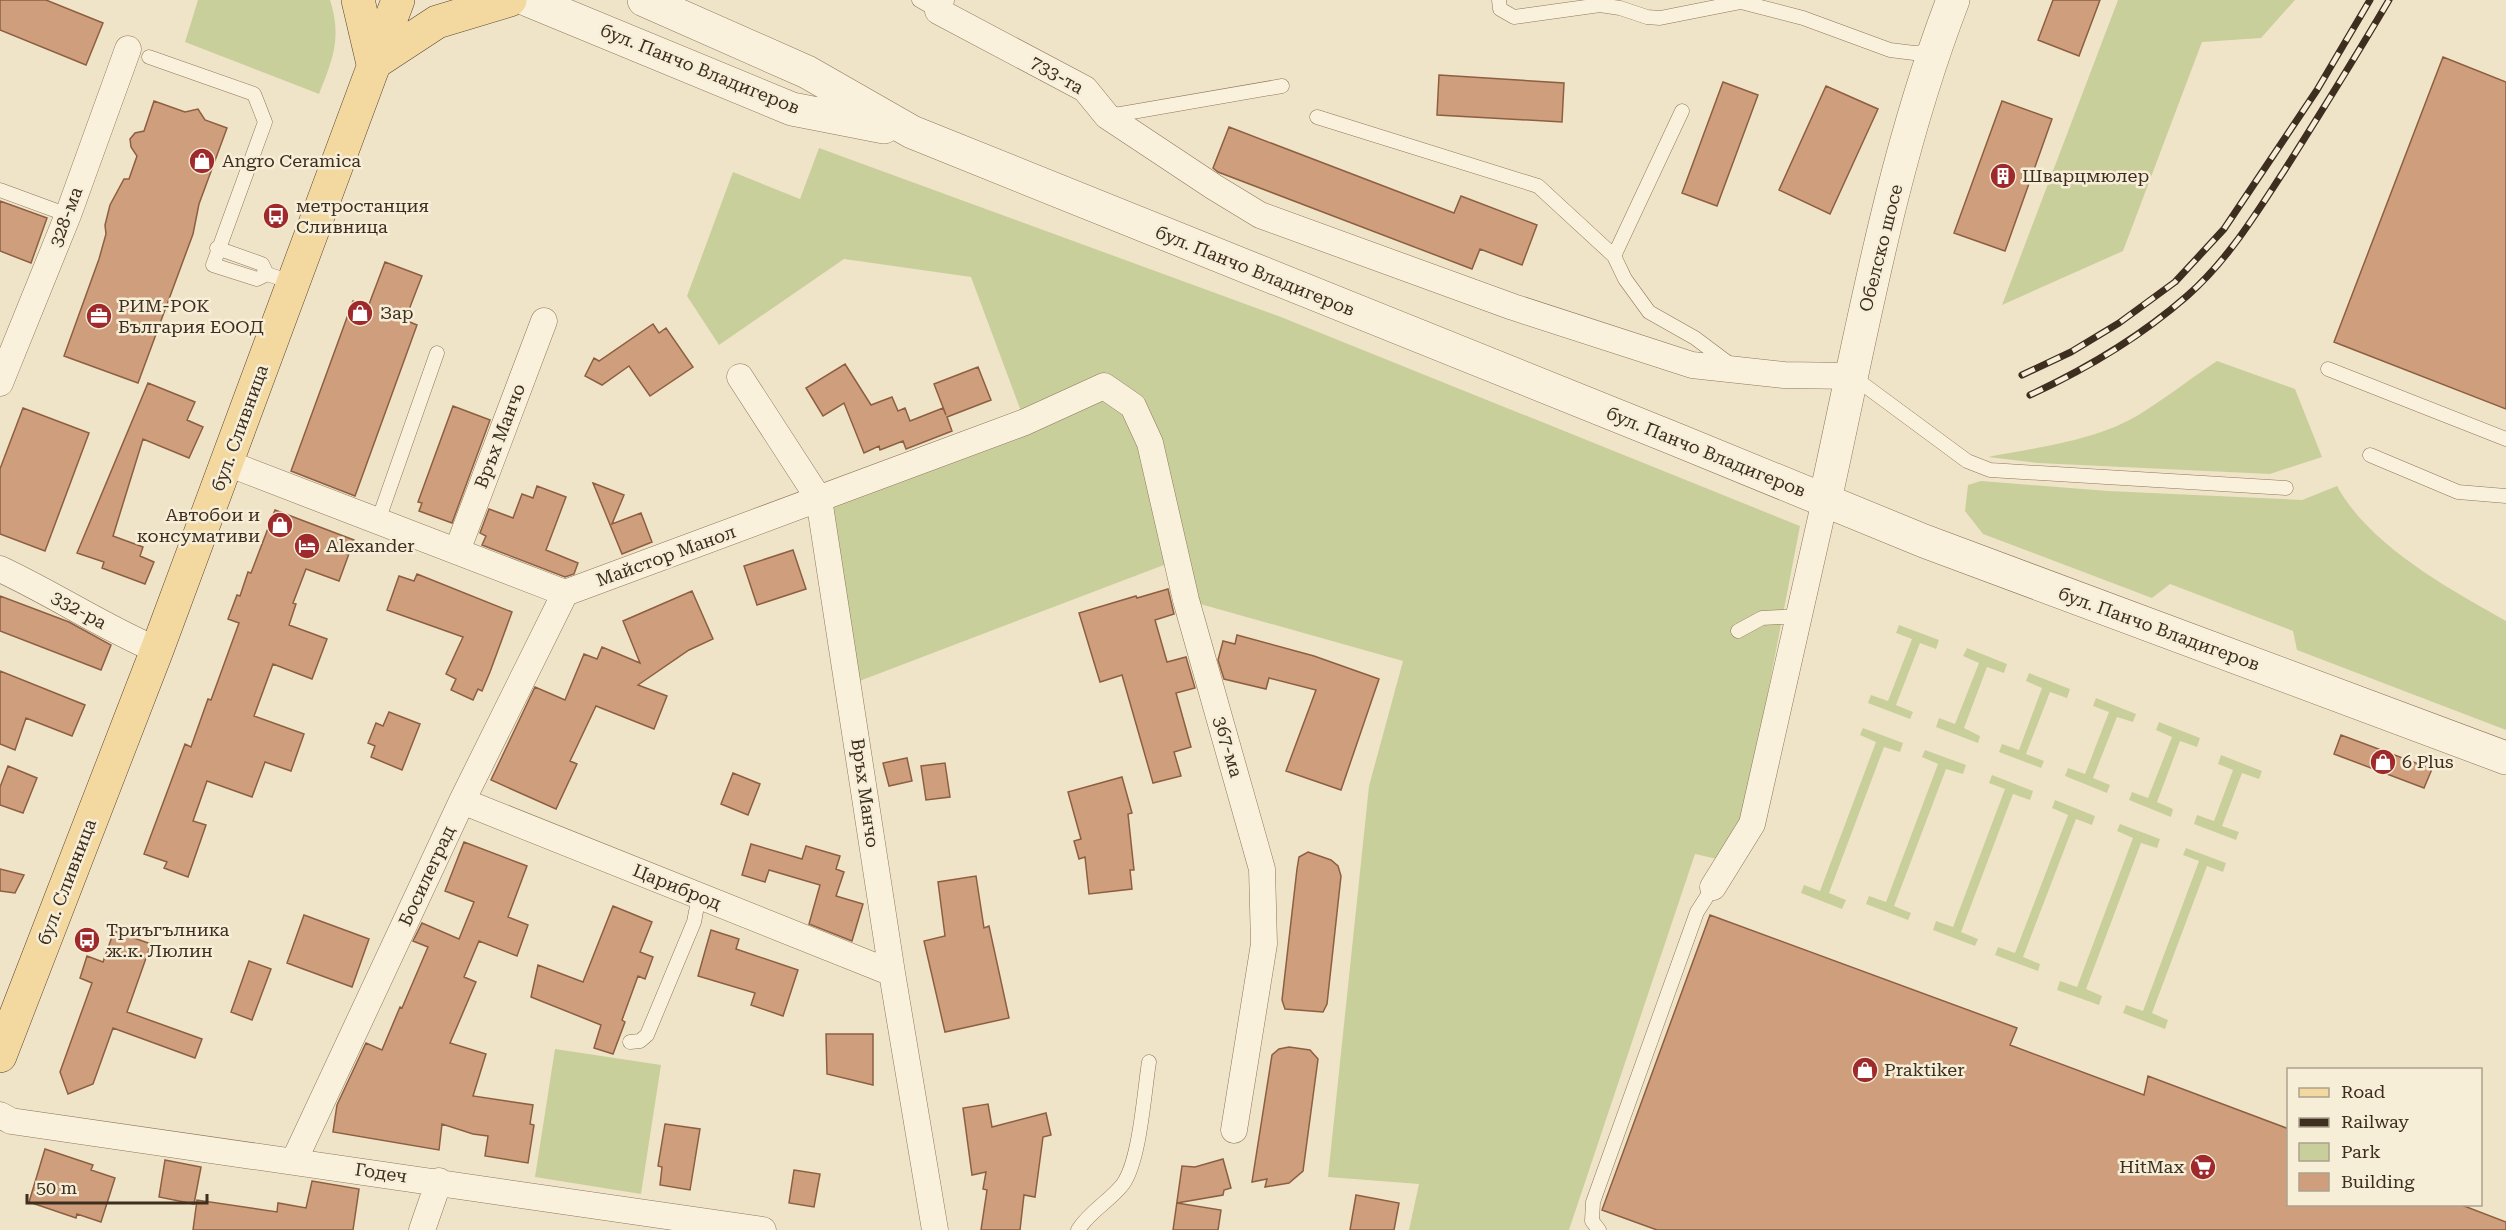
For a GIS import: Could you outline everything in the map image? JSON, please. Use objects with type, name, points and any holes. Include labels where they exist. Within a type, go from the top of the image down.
[{"type":"main road","points":[[358,0],[373,64],[427,27],[454,16],[510,0]]},
{"type":"main road","name":"бул. Сливница","points":[[1,1053],[227,463],[281,278],[398,0]]},
{"type":"street","name":"бул. Панчо Владигеров","points":[[528,0],[792,109],[912,132]]},
{"type":"street","name":"бул. Панчо Владигеров","points":[[644,0],[807,72],[912,132],[1826,500],[1924,542],[2506,758]]},
{"type":"street","name":"Обелско шосе","points":[[1826,500],[1876,255],[1933,51],[1953,0]]},
{"type":"street","name":"733-та","points":[[933,4],[1085,89],[1107,116],[1260,215],[1513,307],[1692,365],[1784,375],[1852,376]]},
{"type":"street","name":"328-ма","points":[[0,383],[68,215],[138,53]]},
{"type":"street","name":"Връх Манчо","points":[[457,551],[544,321]]},
{"type":"street","name":"Връх Манчо","points":[[740,377],[819,499],[892,973],[935,1230]]},
{"type":"street","name":"Майстор Манол","points":[[565,593],[1025,422],[1104,386]]},
{"type":"street","name":"367-ма","points":[[1104,386],[1133,406],[1150,443],[1186,600],[1262,868],[1264,944],[1234,1130]]},
{"type":"street","points":[[227,463],[565,593]]},
{"type":"street","points":[[1713,887],[1752,824],[1826,500]]},
{"type":"street","name":"332-ра","points":[[0,569],[35,585],[129,638],[157,650]]},
{"type":"street","name":"Босилеград","points":[[294,1161],[462,801],[565,593]]},
{"type":"street","name":"Цариброд","points":[[462,801],[892,973]]},
{"type":"street","name":"Годеч","points":[[0,1115],[11,1121],[439,1181],[697,1225],[763,1230]]},
{"type":"street","points":[[422,1230],[439,1181]]},
{"type":"lane","points":[[1499,0],[1500,9],[1514,17],[1600,5],[1660,18],[1741,2],[1803,18],[1890,50],[1914,53],[1933,51]]},
{"type":"lane","points":[[138,53],[254,94],[265,122],[217,248],[213,266],[257,279],[281,278]]},
{"type":"lane","points":[[1107,116],[1281,87]]},
{"type":"lane","points":[[1614,256],[1682,111]]},
{"type":"lane","points":[[1317,117],[1538,186],[1614,256],[1625,279],[1649,312],[1695,338],[1737,370]]},
{"type":"lane","points":[[0,190],[68,215]]},
{"type":"lane","points":[[378,521],[437,353]]},
{"type":"lane","points":[[2328,369],[2506,439]]},
{"type":"lane","points":[[1852,376],[1966,462],[1990,470],[2286,488]]},
{"type":"lane","points":[[2370,455],[2458,492],[2506,496]]},
{"type":"lane","points":[[1738,631],[1762,618],[1800,616]]},
{"type":"lane","points":[[1599,1230],[1592,1221],[1593,1202],[1697,912],[1713,887]]},
{"type":"lane","points":[[630,1042],[640,1041],[647,1035],[693,922],[699,896]]},
{"type":"lane","points":[[1078,1230],[1084,1221],[1124,1183],[1135,1153],[1149,1062]]},
{"type":"green space","points":[[198,0],[330,0],[335,26],[334,48],[319,94],[185,42]]},
{"type":"green space","points":[[2118,0],[2295,0],[2261,38],[2202,42],[2123,251],[2002,305]]},
{"type":"green space","points":[[819,148],[1281,317],[1800,526],[1735,863],[1695,854],[1569,1230],[1409,1230],[1419,1184],[1328,1177],[1369,786],[1403,661],[1186,600],[1177,560],[849,685],[819,499],[1025,422],[971,277],[844,259],[719,345],[687,296],[733,172],[800,199]]},
{"type":"green space","points":[[2217,361],[2295,389],[2322,457],[2270,474],[2038,463],[1988,457],[2066,442],[2105,431],[2150,408]]},
{"type":"green space","points":[[1981,481],[2108,491],[2302,500],[2337,486],[2351,508],[2369,528],[2412,564],[2506,621],[2506,730],[2297,650],[2293,631],[2170,584],[2152,598],[1983,534],[1965,511],[1968,485]]},
{"type":"green space","points":[[1899,625],[1939,640],[1936,649],[1920,643],[1896,705],[1913,712],[1910,719],[1868,703],[1871,695],[1888,701],[1912,639],[1896,633]]},
{"type":"green space","points":[[1967,648],[2007,664],[2004,673],[1987,667],[1964,728],[1980,736],[1978,743],[1936,727],[1939,718],[1955,724],[1979,663],[1963,656]]},
{"type":"green space","points":[[2029,673],[2070,689],[2067,698],[2050,692],[2026,754],[2044,761],[2041,768],[1999,752],[2002,744],[2019,750],[2042,688],[2026,681]]},
{"type":"green space","points":[[2096,698],[2136,714],[2133,722],[2117,717],[2093,778],[2110,785],[2107,793],[2065,776],[2068,768],[2085,774],[2109,712],[2093,706]]},
{"type":"green space","points":[[2159,722],[2200,738],[2197,747],[2180,741],[2157,802],[2173,809],[2171,817],[2129,800],[2132,792],[2148,798],[2172,737],[2156,730]]},
{"type":"green space","points":[[1863,728],[1903,743],[1900,752],[1884,747],[1829,893],[1846,900],[1842,909],[1801,893],[1804,885],[1820,891],[1876,742],[1860,735]]},
{"type":"green space","points":[[1925,750],[1966,765],[1963,774],[1946,769],[1894,906],[1911,913],[1908,920],[1866,904],[1869,896],[1886,902],[1938,764],[1922,757]]},
{"type":"green space","points":[[2221,755],[2262,771],[2259,779],[2242,773],[2222,826],[2239,832],[2236,840],[2194,824],[2197,815],[2214,821],[2233,770],[2218,764]]},
{"type":"green space","points":[[1992,775],[2033,791],[2030,800],[2013,794],[1961,932],[1978,939],[1975,946],[1933,930],[1936,921],[1953,927],[2005,789],[1989,783]]},
{"type":"green space","points":[[2055,800],[2095,816],[2092,825],[2076,819],[2023,957],[2040,964],[2038,971],[1995,955],[1998,947],[2015,953],[2068,815],[2052,808]]},
{"type":"green space","points":[[2120,824],[2160,839],[2157,848],[2141,843],[2086,989],[2102,996],[2099,1005],[2057,990],[2060,981],[2077,987],[2133,838],[2117,831]]},
{"type":"green space","points":[[2186,848],[2226,863],[2223,872],[2207,866],[2152,1013],[2168,1020],[2165,1029],[2123,1013],[2126,1005],[2143,1011],[2199,861],[2183,855]]},
{"type":"green space","points":[[555,1049],[661,1065],[641,1194],[535,1177]]},
{"type":"building","points":[[0,0],[46,0],[103,23],[86,65],[0,30]]},
{"type":"building","points":[[2053,0],[2100,0],[2079,56],[2038,40]]},
{"type":"building","points":[[2443,57],[2506,82],[2506,409],[2334,342]]},
{"type":"building","points":[[1439,75],[1564,83],[1562,122],[1437,115]]},
{"type":"building","points":[[1723,82],[1758,95],[1717,206],[1682,193]]},
{"type":"building","points":[[1826,86],[1878,109],[1830,214],[1779,190]]},
{"type":"building","points":[[154,101],[185,112],[198,109],[205,120],[227,128],[199,204],[193,234],[138,383],[64,356],[99,259],[106,234],[105,225],[110,205],[124,179],[129,179],[137,156],[131,147],[130,139],[135,133],[144,131]]},
{"type":"building","name":"Шварцмюлер","points":[[2002,101],[2052,119],[2005,251],[1954,233]]},
{"type":"building","points":[[1229,127],[1454,213],[1461,196],[1537,225],[1522,265],[1480,249],[1472,269],[1218,172],[1213,168]]},
{"type":"building","points":[[0,201],[47,218],[31,263],[0,251]]},
{"type":"building","points":[[385,262],[422,276],[405,320],[417,325],[355,496],[291,471],[353,301],[368,307]]},
{"type":"building","points":[[653,324],[659,333],[666,328],[693,367],[650,396],[629,366],[602,385],[585,376],[594,358],[599,361]]},
{"type":"building","points":[[845,364],[871,405],[892,397],[898,411],[905,408],[910,421],[943,408],[946,415],[934,384],[978,367],[991,400],[947,417],[952,431],[906,449],[903,441],[880,450],[879,446],[864,453],[844,403],[823,416],[806,388]]},
{"type":"building","points":[[148,383],[195,402],[187,420],[203,427],[189,458],[143,439],[113,536],[143,547],[140,556],[154,562],[145,584],[102,568],[104,562],[77,553]]},
{"type":"building","points":[[453,406],[490,420],[452,523],[419,511],[422,503],[418,502]]},
{"type":"building","points":[[23,408],[89,433],[45,551],[0,534],[0,469]]},
{"type":"building","points":[[593,483],[624,495],[612,524],[641,513],[652,542],[622,554]]},
{"type":"building","points":[[537,486],[566,497],[546,550],[578,563],[574,574],[565,577],[482,545],[486,536],[480,533],[489,509],[513,518],[522,494],[533,498]]},
{"type":"building","points":[[275,510],[354,540],[339,581],[306,569],[293,603],[296,604],[289,625],[327,639],[312,679],[273,664],[254,716],[304,734],[291,771],[265,762],[252,797],[207,781],[193,821],[206,825],[188,877],[164,868],[167,862],[144,854],[185,744],[191,747],[208,699],[211,700],[239,623],[228,619],[237,595],[240,596],[248,572],[251,573]]},
{"type":"building","points":[[793,550],[806,589],[757,605],[744,566]]},
{"type":"building","points":[[417,574],[512,612],[482,691],[478,689],[473,700],[451,690],[456,679],[446,674],[463,637],[387,610],[399,576],[414,581]]},
{"type":"building","points":[[1168,589],[1174,614],[1155,620],[1167,662],[1186,657],[1195,688],[1176,693],[1191,747],[1174,752],[1181,776],[1153,783],[1122,675],[1100,682],[1079,613]]},
{"type":"building","points":[[692,591],[713,639],[689,650],[638,685],[667,696],[654,729],[596,706],[570,761],[577,764],[556,809],[491,780],[535,687],[565,700],[584,654],[597,659],[602,647],[640,663],[623,621]]},
{"type":"building","points":[[0,596],[69,622],[111,645],[101,670],[0,631]]},
{"type":"building","points":[[1237,635],[1314,656],[1379,679],[1341,790],[1286,771],[1316,690],[1269,678],[1266,689],[1224,679],[1218,660],[1223,641],[1235,644]]},
{"type":"building","points":[[0,671],[85,705],[72,736],[26,718],[15,750],[0,744]]},
{"type":"building","points":[[389,712],[420,724],[402,770],[371,757],[375,746],[368,743],[376,723],[383,726]]},
{"type":"building","name":"6 Plus","points":[[2341,735],[2432,769],[2424,788],[2334,754]]},
{"type":"building","points":[[907,758],[912,781],[889,786],[883,763]]},
{"type":"building","points":[[945,763],[950,797],[926,800],[921,766]]},
{"type":"building","points":[[8,766],[37,778],[23,813],[0,805],[0,787]]},
{"type":"building","points":[[733,773],[760,784],[748,815],[721,804]]},
{"type":"building","points":[[1122,777],[1132,813],[1128,814],[1134,870],[1130,870],[1132,889],[1089,894],[1085,857],[1079,859],[1074,841],[1081,839],[1068,792]]},
{"type":"building","points":[[464,842],[527,866],[508,917],[528,925],[517,956],[479,941],[464,977],[476,982],[450,1043],[486,1054],[473,1096],[533,1105],[530,1124],[534,1125],[528,1163],[485,1156],[488,1136],[473,1134],[442,1124],[439,1150],[333,1132],[337,1105],[366,1043],[382,1050],[428,947],[413,941],[422,923],[459,939],[474,902],[445,891]]},
{"type":"building","points":[[751,844],[802,859],[806,846],[840,856],[836,869],[844,872],[836,896],[863,904],[852,941],[809,924],[820,885],[769,870],[765,882],[742,875]]},
{"type":"building","points":[[1308,852],[1331,860],[1338,866],[1341,876],[1327,1004],[1323,1012],[1285,1009],[1282,1000],[1299,857]]},
{"type":"building","points":[[0,869],[24,875],[15,893],[0,891]]},
{"type":"building","points":[[976,876],[984,928],[989,926],[1009,1018],[945,1032],[924,941],[945,936],[938,882]]},
{"type":"building","points":[[613,906],[652,922],[640,952],[653,957],[645,979],[638,976],[622,1020],[625,1022],[613,1054],[594,1048],[601,1025],[531,997],[538,965],[583,982]]},
{"type":"building","points":[[304,915],[369,939],[352,987],[287,963]]},
{"type":"building","name":"Praktiker","points":[[1710,915],[2017,1028],[2010,1045],[2144,1095],[2148,1076],[2287,1128],[2287,1206],[2464,1206],[2506,1222],[2506,1230],[1657,1230],[1602,1210]]},
{"type":"building","points":[[711,930],[739,939],[736,949],[798,970],[783,1016],[751,1005],[755,993],[698,976]]},
{"type":"building","points":[[114,931],[151,944],[127,1012],[202,1039],[195,1058],[113,1028],[93,1084],[68,1094],[60,1072],[92,983],[80,978],[87,956],[103,962]]},
{"type":"building","points":[[249,961],[271,969],[252,1020],[231,1012]]},
{"type":"building","points":[[826,1034],[873,1034],[873,1085],[827,1074]]},
{"type":"building","points":[[1289,1047],[1310,1050],[1318,1059],[1303,1171],[1289,1183],[1265,1187],[1267,1179],[1252,1182],[1272,1055],[1279,1049]]},
{"type":"building","points":[[988,1104],[992,1127],[1046,1113],[1051,1135],[1043,1137],[1035,1197],[1024,1195],[1020,1230],[981,1230],[987,1190],[983,1189],[986,1172],[972,1175],[963,1108]]},
{"type":"building","points":[[665,1124],[700,1129],[690,1190],[660,1185],[662,1167],[658,1166]]},
{"type":"building","points":[[45,1149],[93,1165],[91,1170],[115,1178],[101,1222],[77,1214],[76,1218],[29,1202]]},
{"type":"building","points":[[1223,1159],[1231,1188],[1224,1190],[1223,1195],[1177,1203],[1221,1210],[1218,1230],[1173,1230],[1182,1166],[1195,1167]]},
{"type":"building","points":[[165,1160],[201,1167],[194,1204],[159,1197]]},
{"type":"building","points":[[794,1170],[820,1174],[814,1207],[789,1203]]},
{"type":"building","points":[[312,1181],[359,1189],[353,1230],[193,1230],[197,1200],[277,1212],[278,1203],[306,1208]]},
{"type":"building","points":[[1356,1195],[1399,1203],[1394,1230],[1350,1230]]},
{"type":"railway","points":[[2022,375],[2071,352],[2119,323],[2175,282],[2224,229],[2317,90],[2370,0]]},
{"type":"railway","points":[[2030,395],[2093,363],[2132,339],[2202,282],[2240,237],[2284,171],[2389,0]]},
{"type":"place","name":"Angro Ceramica","points":[[202,161]]},
{"type":"place","name":"Шварцмюлер","points":[[2003,176]]},
{"type":"place","name":"метростанция Сливница","points":[[276,216]]},
{"type":"place","name":"Зар","points":[[360,313]]},
{"type":"place","name":"РИМ-РОК България ЕООД","points":[[99,316]]},
{"type":"place","name":"Автобои и консумативи","points":[[280,525]]},
{"type":"place","name":"Alexander","points":[[307,546]]},
{"type":"place","name":"6 Plus","points":[[2383,762]]},
{"type":"place","name":"Триъгълника ж.к. Люлин","points":[[87,940]]},
{"type":"place","name":"Praktiker","points":[[1865,1070]]},
{"type":"place","name":"HitMax","points":[[2203,1167]]}]
